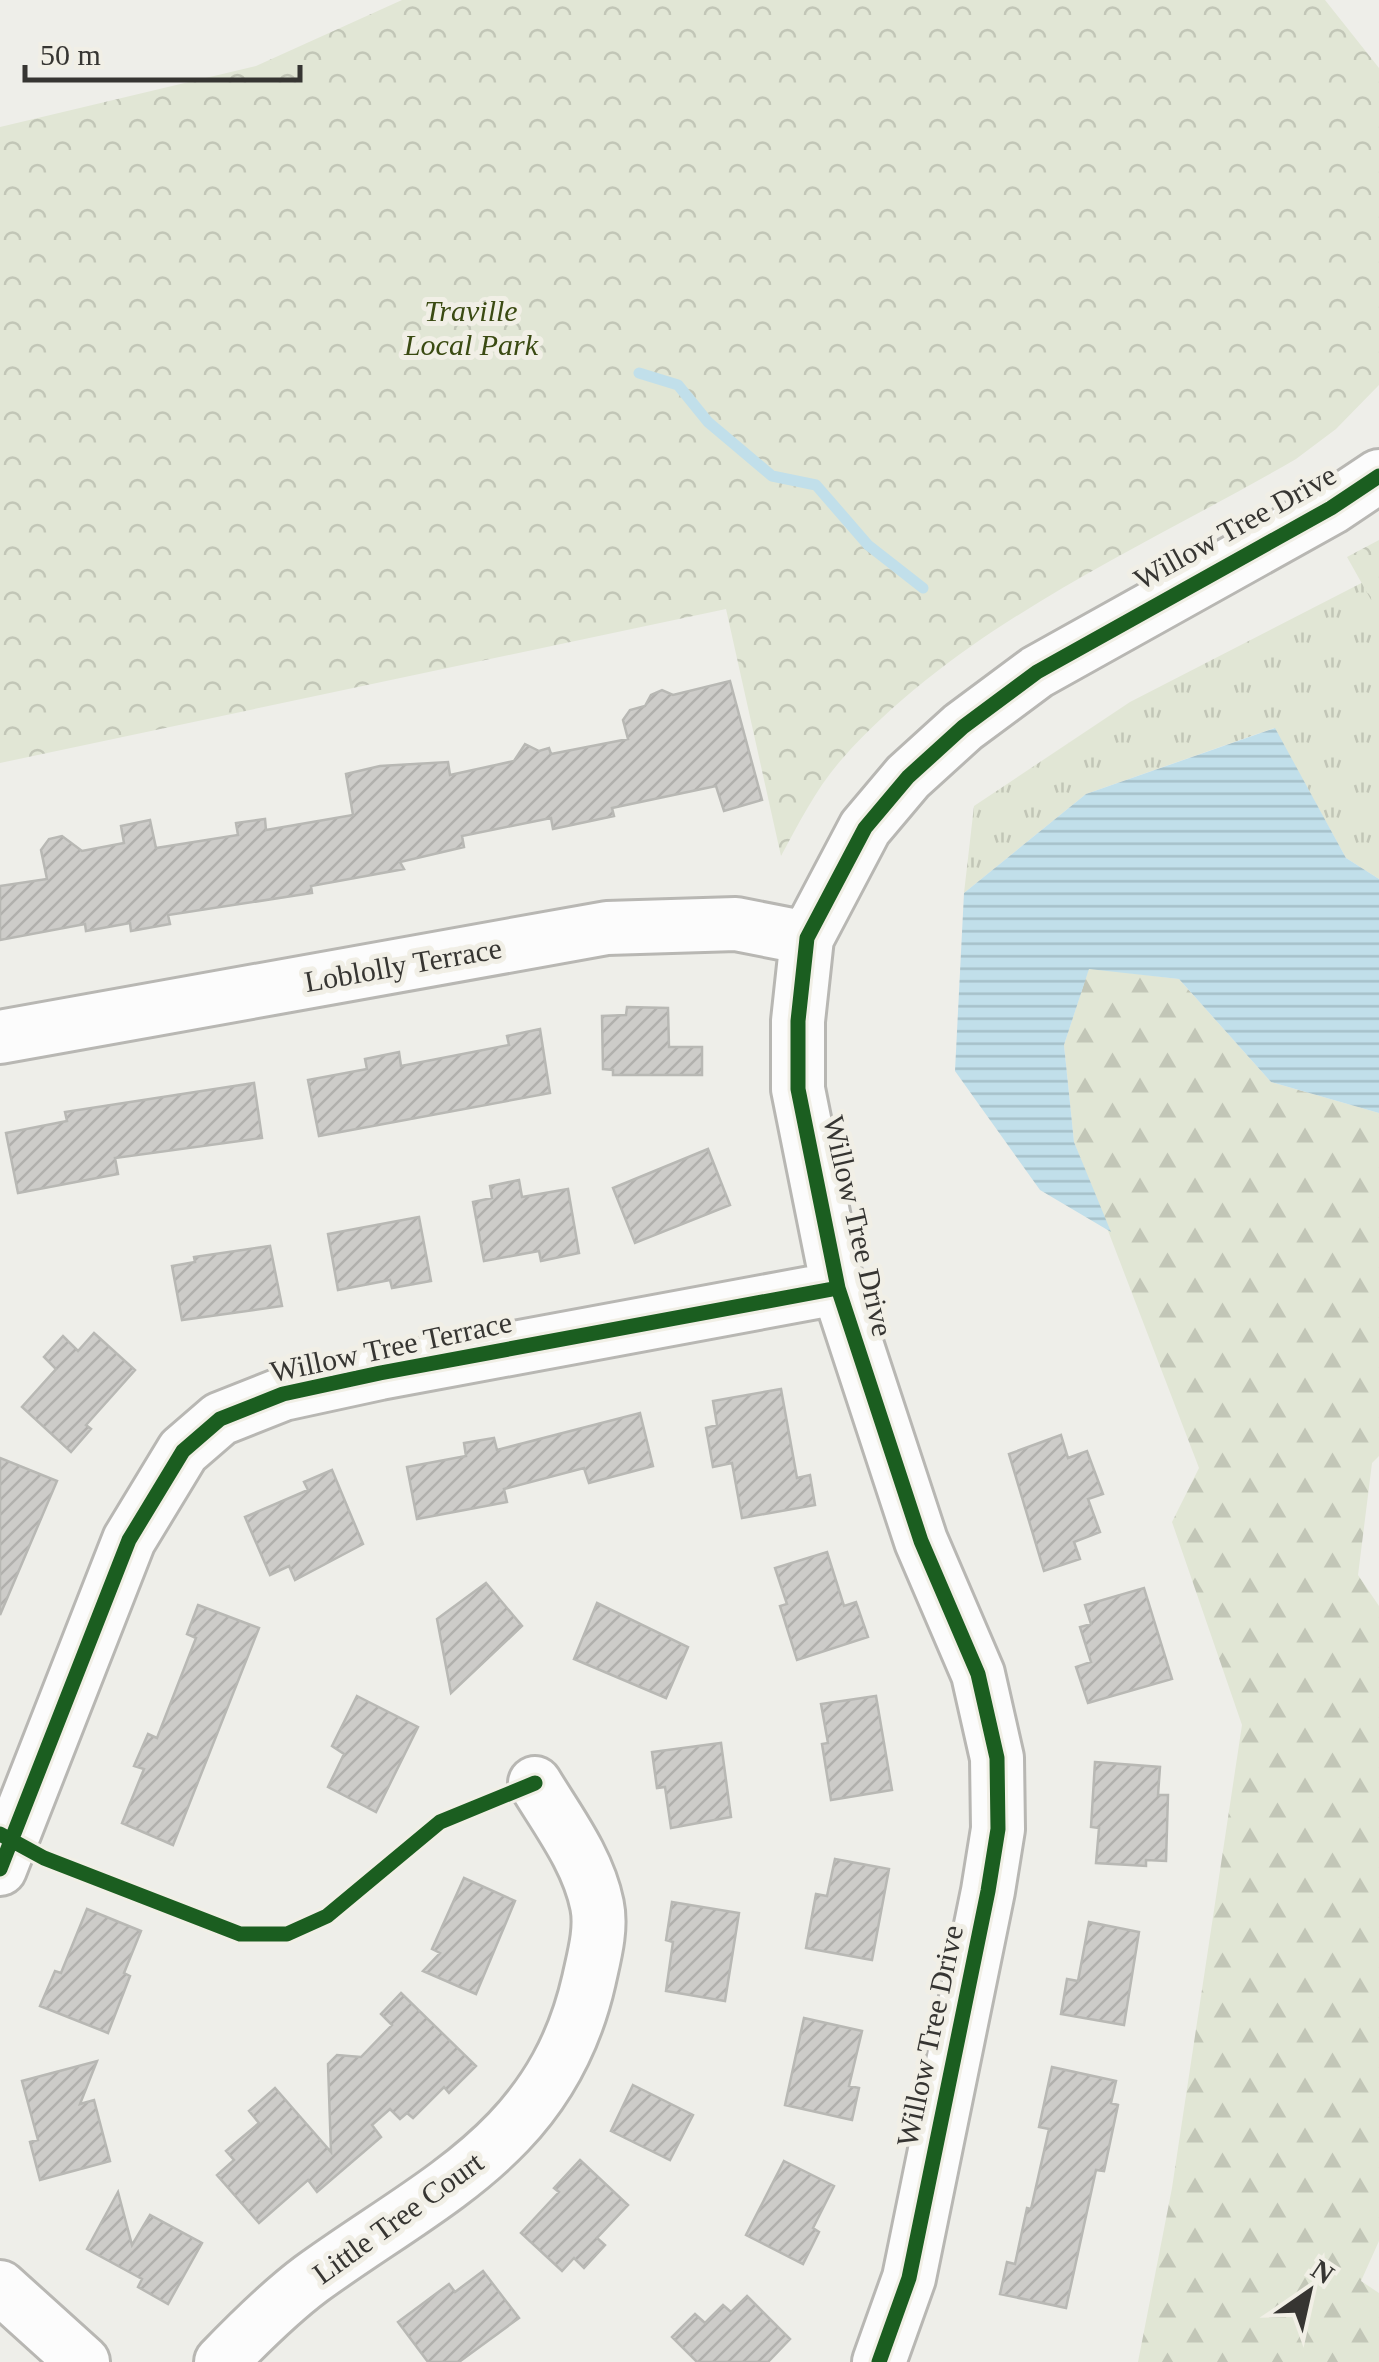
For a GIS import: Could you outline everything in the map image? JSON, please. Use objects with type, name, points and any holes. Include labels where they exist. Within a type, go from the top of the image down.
[{"type":"street","name":"Willow Tree Drive","points":[[880,2362],[909,2278],[984,1910],[998,1830],[997,1758],[978,1674],[921,1541],[838,1288],[798,1089],[798,1021],[807,938],[865,828],[908,777],[963,727],[1037,672],[1330,508],[1379,476]]},
{"type":"street","name":"Loblolly Terrace","points":[[0,1037],[607,928],[736,924],[807,938]]},
{"type":"street","name":"Willow Tree Terrace","points":[[0,1869],[129,1540],[184,1451],[220,1419],[283,1394],[380,1373],[838,1288]]},
{"type":"street","name":"Little Tree Court","points":[[221,2362],[308,2281],[464,2176],[505,2138],[546,2083],[584,1999],[596,1951],[598,1909],[588,1872],[535,1783]]},
{"type":"street","points":[[0,2287],[83,2362]]},
{"type":"green space","name":"Traville Local Park","points":[[402,0],[1325,0],[1379,68],[1379,385],[1336,429],[1296,459],[1056,592],[942,667],[842,759],[816,793],[781,856],[726,609],[0,763],[0,127],[256,66]]},
{"type":"green space","points":[[1379,540],[1379,614],[1347,557]]},
{"type":"green space","points":[[1379,574],[1379,879],[1346,858],[1274,728],[1086,794],[964,893],[974,806],[1130,702]]},
{"type":"green space","points":[[1089,968],[1179,979],[1271,1082],[1379,1113],[1379,1456],[1372,1463],[1358,1575],[1379,1606],[1379,2241],[1361,2281],[1379,2293],[1379,2362],[1138,2362],[1172,2188],[1242,1725],[1172,1522],[1199,1468],[1074,1142],[1064,1045]]},
{"type":"water","points":[[1275,728],[1346,858],[1379,879],[1379,1113],[1271,1082],[1179,979],[1089,969],[1064,1045],[1074,1142],[1111,1232],[1040,1190],[955,1071],[964,893],[1086,794]]},
{"type":"building","points":[[730,681],[762,800],[724,811],[716,786],[612,808],[614,816],[553,829],[551,818],[462,836],[464,847],[400,862],[404,869],[311,886],[312,893],[168,915],[170,924],[131,931],[130,923],[86,931],[85,924],[0,940],[0,886],[47,879],[41,850],[49,839],[62,836],[82,851],[124,843],[121,826],[150,820],[156,848],[238,835],[236,823],[265,819],[266,830],[353,815],[346,774],[380,766],[448,762],[450,775],[514,761],[525,744],[539,751],[549,748],[551,754],[628,739],[623,720],[630,710],[645,706],[651,695],[662,690],[673,695]]},
{"type":"building","points":[[627,1007],[668,1008],[669,1047],[702,1047],[702,1075],[613,1075],[613,1070],[603,1069],[602,1016],[626,1015]]},
{"type":"building","points":[[540,1029],[550,1093],[319,1136],[308,1080],[367,1069],[365,1059],[399,1052],[401,1066],[509,1045],[507,1036]]},
{"type":"building","points":[[254,1083],[262,1138],[115,1158],[118,1174],[18,1193],[6,1133],[67,1121],[65,1112]]},
{"type":"building","points":[[708,1149],[730,1205],[635,1243],[613,1188]]},
{"type":"building","points":[[519,1180],[522,1197],[568,1189],[579,1253],[541,1261],[539,1251],[484,1261],[473,1202],[492,1198],[490,1186]]},
{"type":"building","points":[[419,1217],[431,1281],[392,1288],[390,1280],[338,1290],[328,1234]]},
{"type":"building","points":[[270,1246],[282,1306],[182,1320],[172,1266],[195,1262],[194,1257]]},
{"type":"building","points":[[94,1333],[135,1370],[86,1425],[91,1429],[71,1452],[22,1407],[56,1369],[44,1357],[63,1336],[78,1351]]},
{"type":"building","points":[[781,1389],[797,1478],[810,1475],[815,1505],[742,1518],[732,1463],[713,1467],[706,1428],[717,1425],[713,1401]]},
{"type":"building","points":[[640,1413],[653,1466],[589,1483],[584,1468],[504,1489],[507,1502],[417,1519],[407,1467],[466,1456],[464,1443],[494,1438],[497,1450]]},
{"type":"building","points":[[1061,1435],[1068,1458],[1087,1451],[1103,1494],[1088,1499],[1100,1532],[1074,1542],[1080,1559],[1044,1571],[1009,1454]]},
{"type":"building","points":[[0,1458],[57,1481],[0,1615]]},
{"type":"building","points":[[332,1470],[363,1544],[295,1580],[289,1566],[270,1575],[245,1517],[308,1490],[304,1482]]},
{"type":"building","points":[[827,1552],[844,1606],[856,1602],[868,1637],[797,1660],[780,1606],[787,1604],[775,1568]]},
{"type":"building","points":[[486,1583],[522,1626],[451,1693],[437,1619]]},
{"type":"building","points":[[1144,1588],[1172,1679],[1088,1703],[1076,1667],[1091,1662],[1080,1627],[1091,1624],[1085,1605]]},
{"type":"building","points":[[597,1603],[688,1647],[666,1698],[574,1659]]},
{"type":"building","points":[[198,1605],[259,1628],[173,1845],[122,1823],[144,1769],[134,1766],[148,1734],[157,1738],[196,1638],[187,1634]]},
{"type":"building","points":[[357,1696],[418,1727],[376,1812],[328,1787],[344,1754],[332,1746]]},
{"type":"building","points":[[876,1696],[892,1790],[831,1800],[822,1744],[828,1743],[821,1704]]},
{"type":"building","points":[[721,1743],[731,1817],[671,1828],[665,1787],[657,1788],[652,1752]]},
{"type":"building","points":[[1095,1762],[1160,1767],[1158,1795],[1168,1795],[1166,1861],[1146,1860],[1146,1866],[1096,1863],[1099,1828],[1091,1827]]},
{"type":"building","points":[[835,1859],[889,1869],[872,1960],[806,1948],[816,1894],[827,1896]]},
{"type":"building","points":[[464,1878],[515,1901],[476,1994],[423,1971],[440,1953],[432,1949]]},
{"type":"building","points":[[672,1902],[739,1913],[725,2001],[666,1991],[673,1942],[666,1940]]},
{"type":"building","points":[[87,1909],[141,1931],[124,1973],[130,1976],[108,2033],[40,2006],[55,1971],[61,1973]]},
{"type":"building","points":[[1089,1922],[1139,1932],[1124,2025],[1061,2014],[1067,1979],[1078,1981]]},
{"type":"building","points":[[401,1993],[476,2066],[449,2093],[444,2087],[413,2118],[407,2113],[400,2119],[390,2109],[372,2125],[381,2137],[317,2192],[308,2180],[259,2223],[217,2175],[234,2160],[226,2151],[259,2123],[249,2111],[275,2088],[331,2152],[328,2064],[337,2055],[361,2057],[392,2025],[381,2014]]},
{"type":"building","points":[[804,2018],[862,2031],[849,2086],[859,2088],[852,2120],[785,2105]]},
{"type":"building","points":[[97,2061],[80,2104],[94,2100],[110,2161],[40,2180],[30,2142],[38,2140],[22,2081]]},
{"type":"building","points":[[1052,2067],[1116,2081],[1111,2103],[1118,2105],[1104,2171],[1096,2170],[1066,2308],[1000,2294],[1007,2262],[1015,2264],[1027,2208],[1031,2209],[1049,2129],[1039,2127]]},
{"type":"building","points":[[633,2085],[693,2115],[670,2160],[611,2131]]},
{"type":"building","points":[[580,2160],[628,2205],[597,2238],[605,2245],[584,2268],[574,2258],[562,2271],[521,2233],[559,2192],[554,2188]]},
{"type":"building","points":[[784,2161],[834,2186],[813,2228],[819,2232],[803,2264],[746,2235]]},
{"type":"building","points":[[118,2192],[132,2245],[150,2215],[202,2243],[168,2304],[138,2287],[142,2279],[87,2249]]},
{"type":"building","points":[[483,2271],[519,2318],[459,2362],[428,2362],[398,2322],[449,2284],[455,2292]]},
{"type":"building","points":[[747,2296],[790,2339],[768,2362],[697,2362],[672,2337],[695,2314],[705,2323],[723,2305],[731,2312]]},
{"type":"waterway","points":[[639,373],[678,385],[708,422],[772,476],[816,485],[868,545],[923,588]]},
{"type":"cycle path","points":[[879,2362],[909,2278],[988,1891],[998,1829],[997,1758],[978,1674],[921,1541],[838,1288],[798,1089],[798,1021],[807,938],[865,828],[908,777],[963,727],[1037,672],[1331,508],[1379,476]]},
{"type":"cycle path","points":[[0,1869],[129,1540],[183,1451],[220,1419],[283,1394],[380,1373],[838,1288]]},
{"type":"cycle path","points":[[0,1834],[44,1858],[240,1934],[287,1934],[327,1916],[440,1822],[535,1783]]}]
